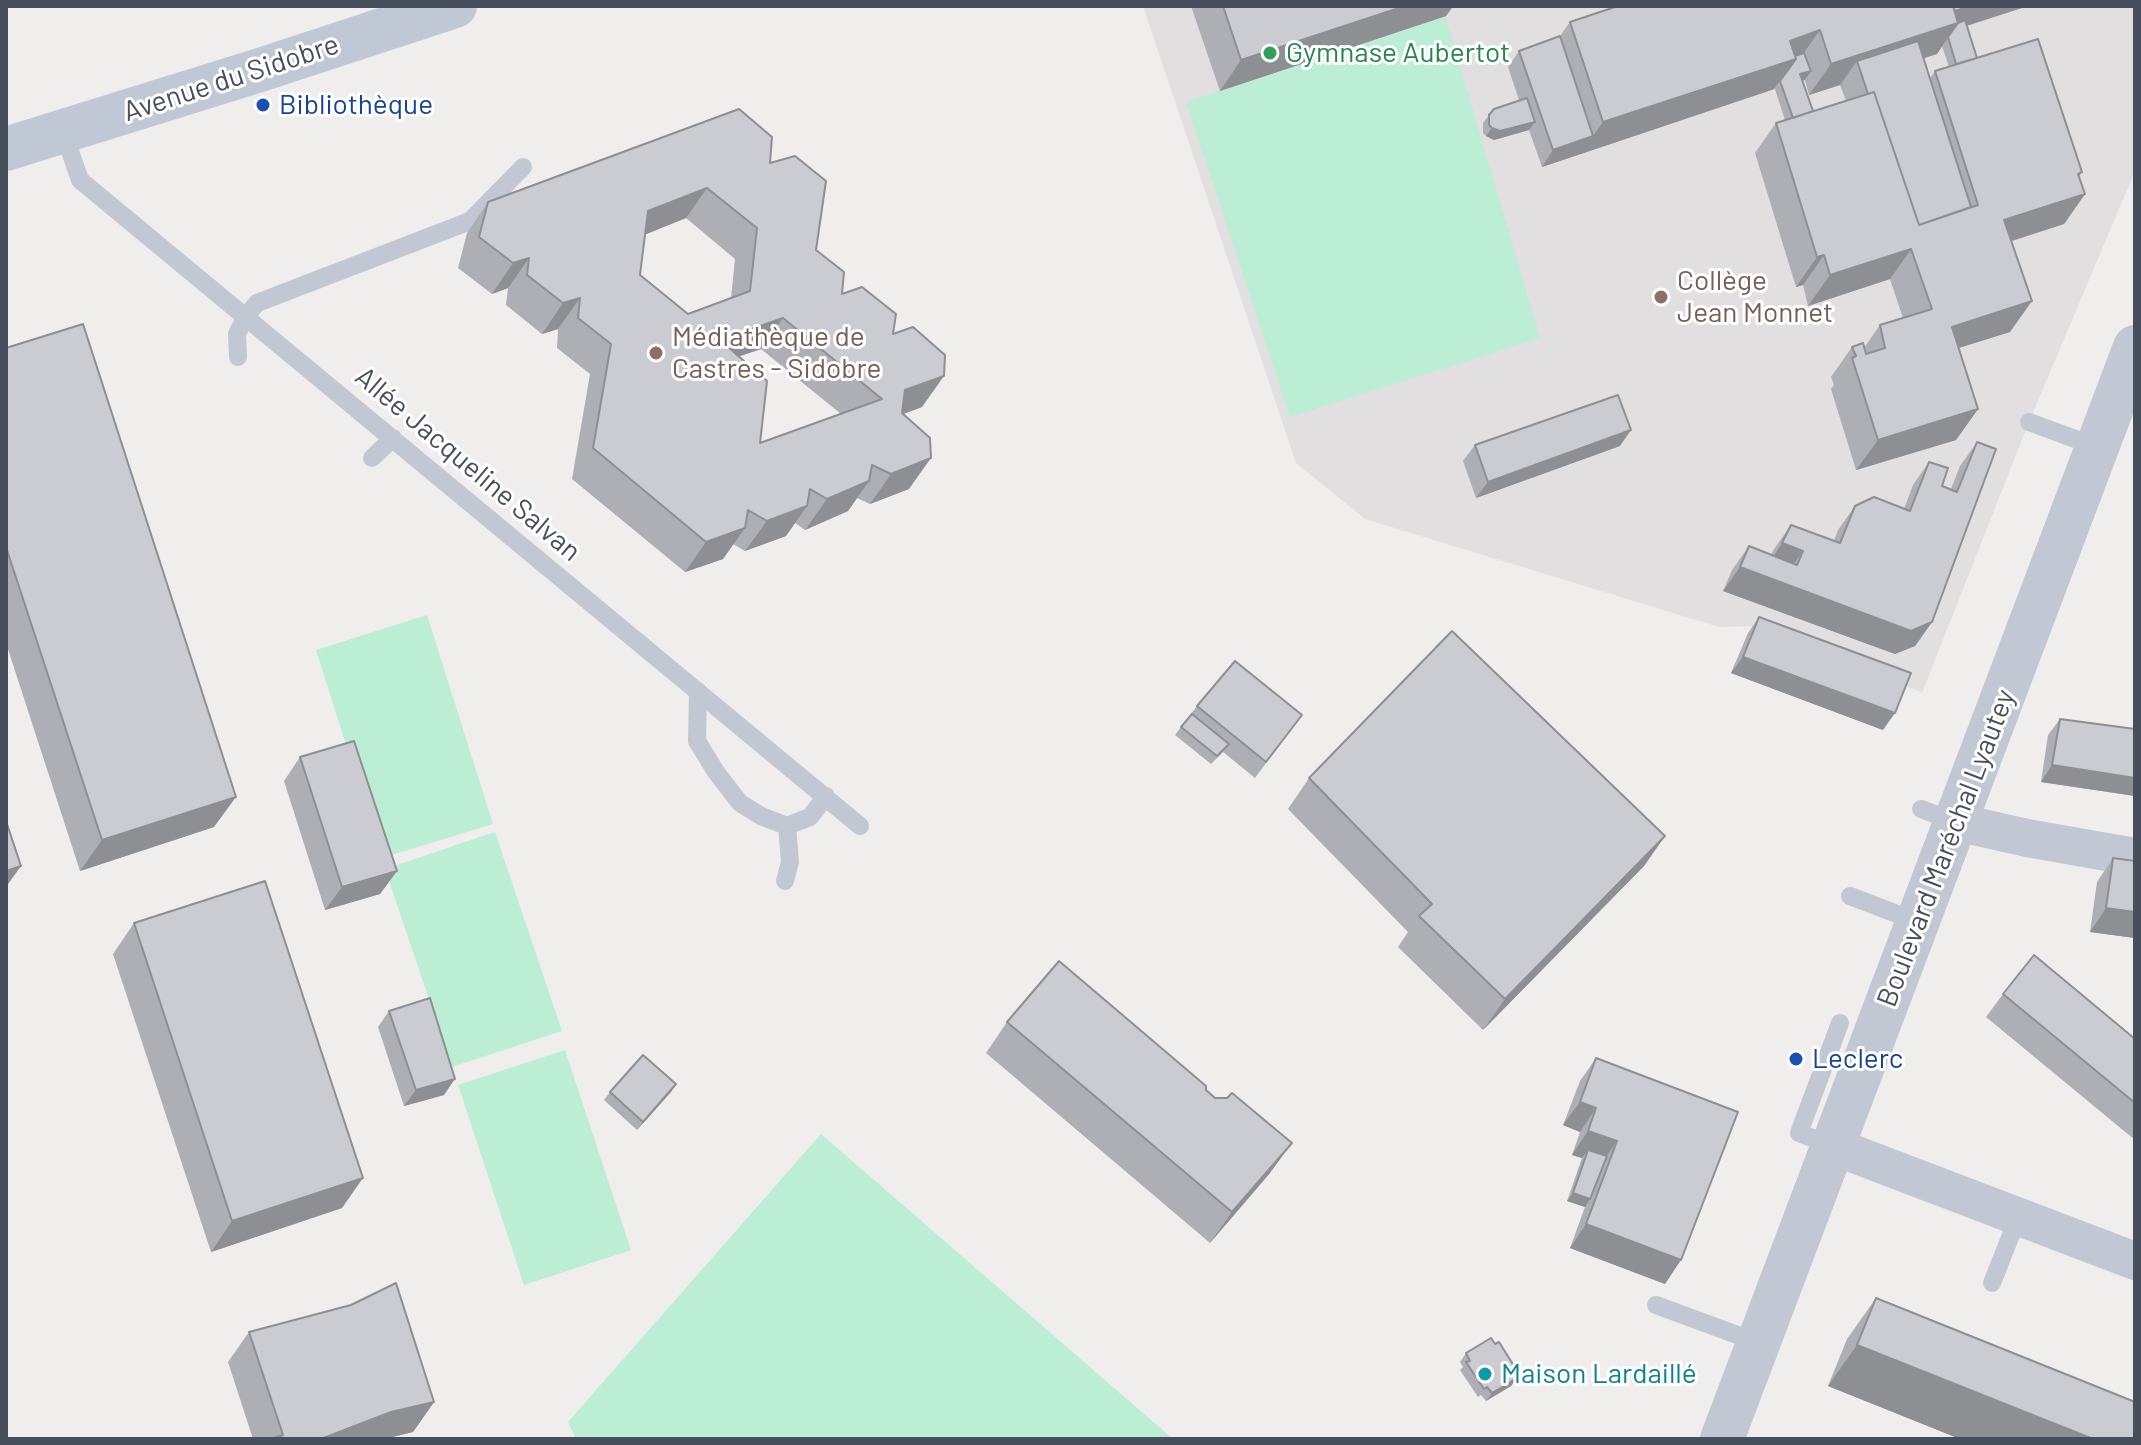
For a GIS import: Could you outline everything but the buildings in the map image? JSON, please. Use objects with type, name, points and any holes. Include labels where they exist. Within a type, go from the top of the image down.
[{"type":"main road","name":"Avenue du Sidobre","points":[[6,149],[455,6]]},
{"type":"street","name":"Boulevard Maréchal Lyautey","points":[[1722,1439],[1759,1343],[1816,1139],[1918,922],[1938,815],[2097,447],[2135,347]]},
{"type":"street","points":[[1938,815],[2027,838],[2135,857]]},
{"type":"street","points":[[1816,1139],[2135,1261]]},
{"type":"lane","name":"Allée Jacqueline Salvan","points":[[63,131],[80,180],[860,826]]},
{"type":"lane","points":[[238,357],[237,334],[257,303],[470,221],[523,167]]},
{"type":"lane","points":[[2029,422],[2097,447]]},
{"type":"lane","points":[[372,458],[393,438]]},
{"type":"lane","points":[[698,691],[697,741],[740,803],[761,816],[787,826],[810,817],[826,796]]},
{"type":"lane","points":[[785,881],[790,862],[787,826]]},
{"type":"lane","points":[[1850,896],[1918,922]]},
{"type":"lane","points":[[1816,1139],[1840,1023]]},
{"type":"lane","points":[[1992,1283],[2018,1217]]},
{"type":"lane","points":[[1656,1305],[1759,1343]]},
{"type":"shaded area","name":"Collège Jean Monnet","points":[[1143,6],[2135,6],[2135,171],[2029,422],[1922,693],[1763,626],[1719,627],[1365,519],[1296,463]]},
{"type":"green space","points":[[1445,16],[1540,338],[1290,417],[1186,102]]},
{"type":"green space","points":[[427,615],[493,824],[382,858],[316,650]]},
{"type":"green space","points":[[495,832],[562,1031],[452,1067],[385,869]]},
{"type":"green space","points":[[565,1050],[631,1250],[524,1285],[458,1085]]},
{"type":"green space","points":[[821,1134],[1173,1439],[576,1439],[568,1422]]},
{"type":"place","name":"Gymnase Aubertot","points":[[1270,53]]},
{"type":"place","name":"Bibliothèque","points":[[263,105]]},
{"type":"place","name":"Collège Jean Monnet","points":[[1661,297]]},
{"type":"place","name":"Médiathèque de Castres - Sidobre","points":[[656,353]]},
{"type":"place","name":"Leclerc","points":[[1796,1059]]},
{"type":"place","name":"Maison Lardaillé","points":[[1485,1374]]}]
